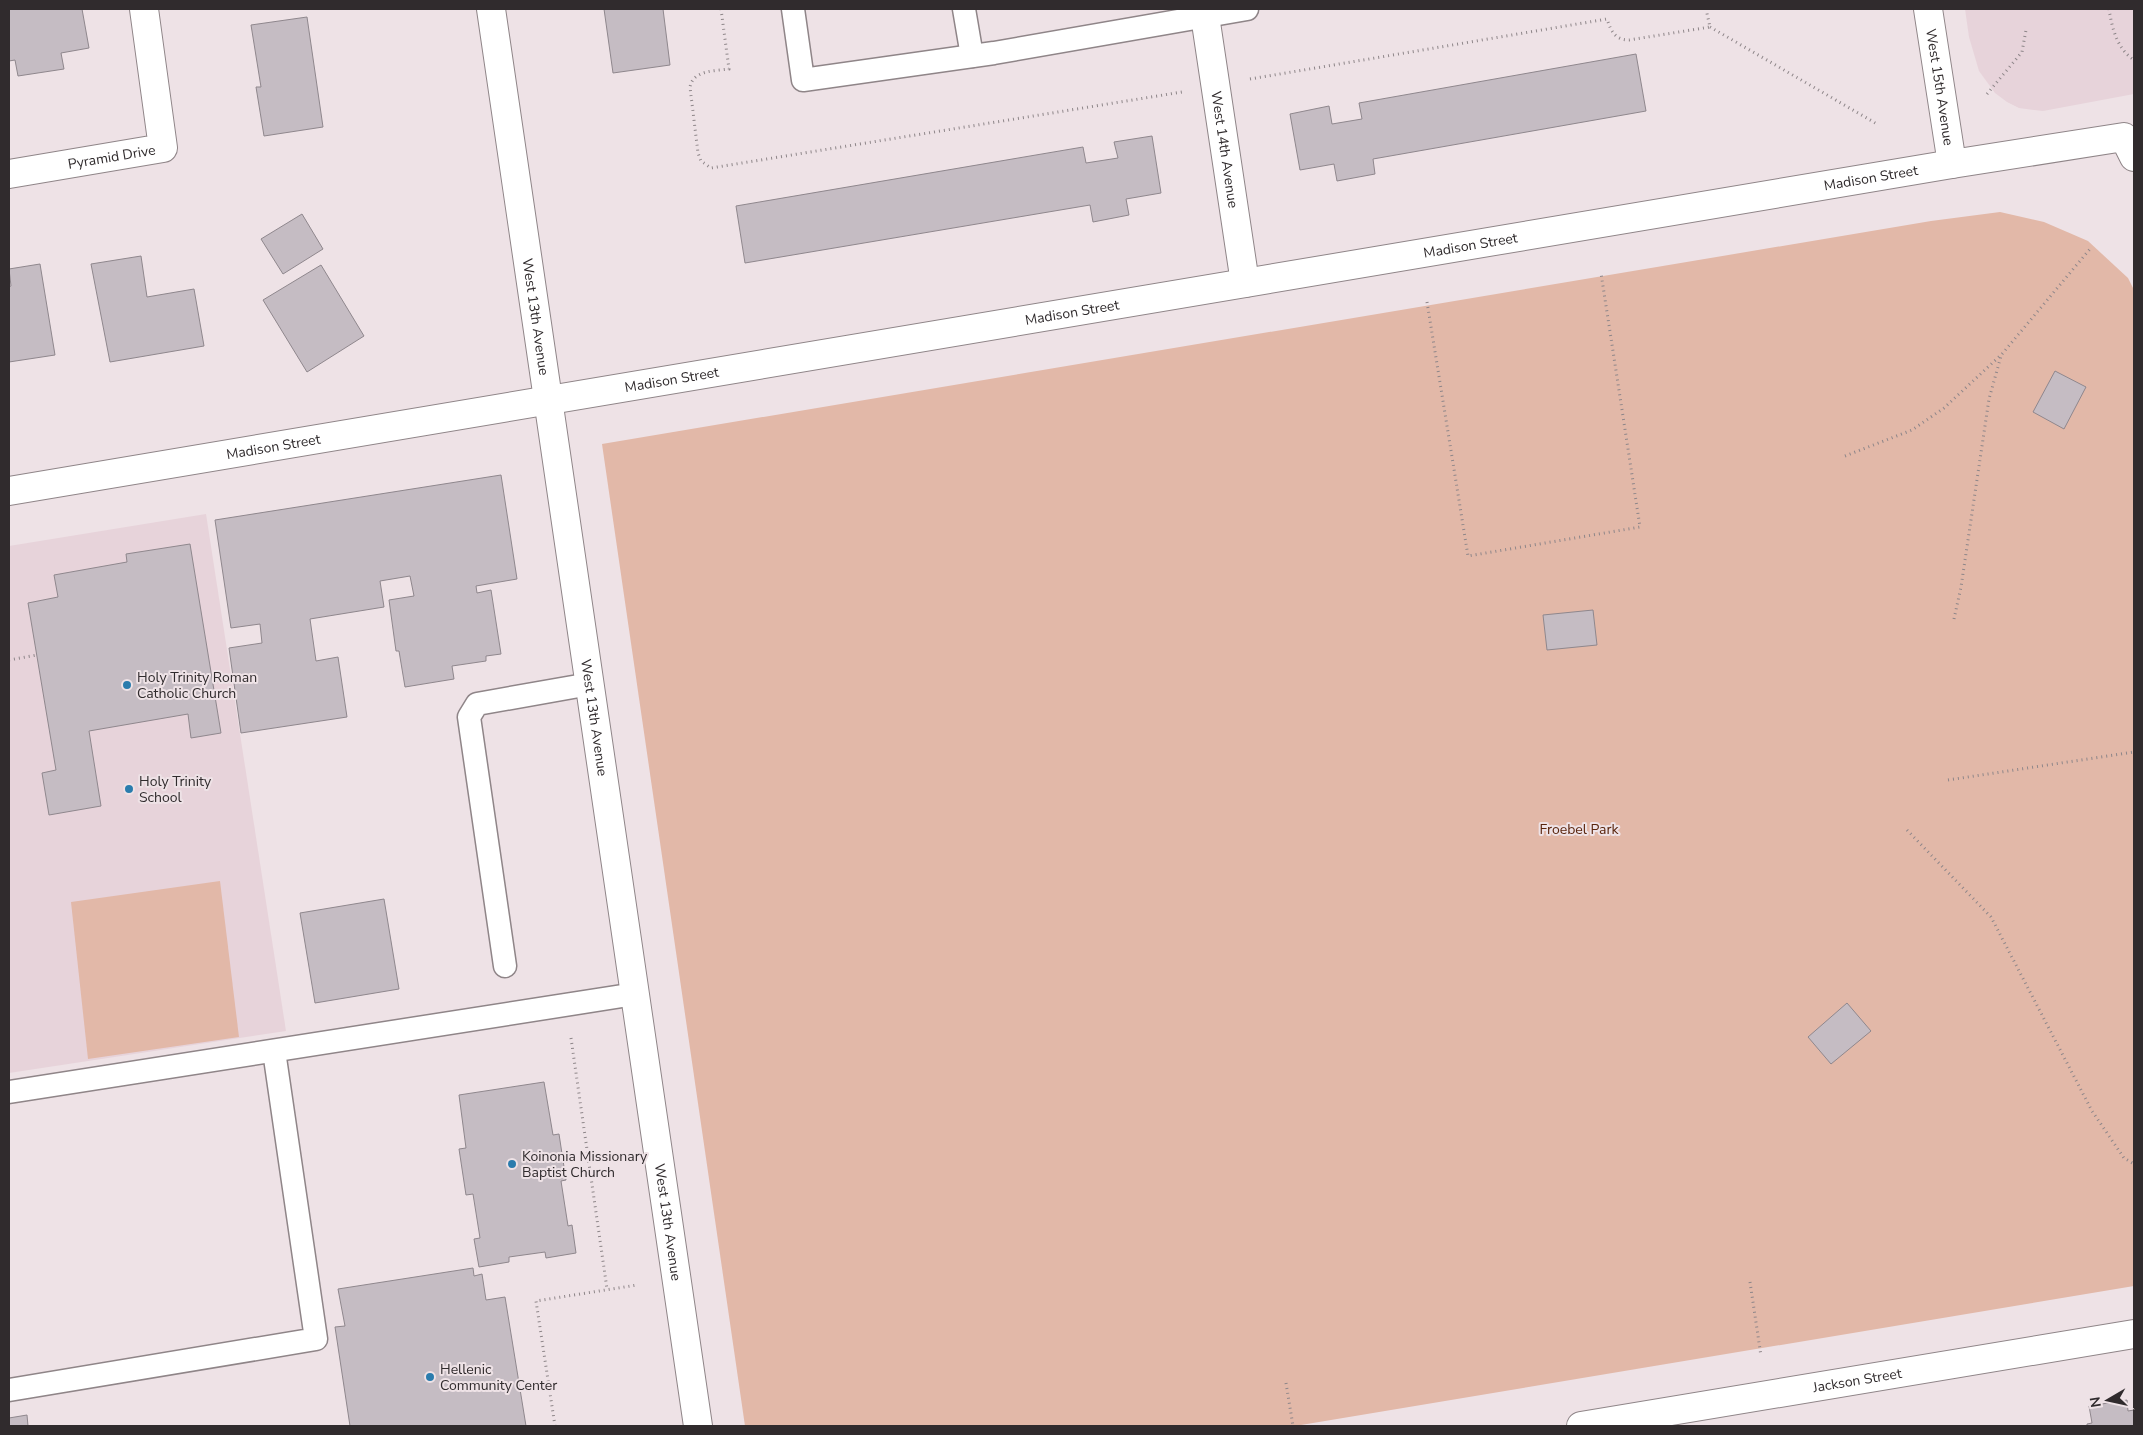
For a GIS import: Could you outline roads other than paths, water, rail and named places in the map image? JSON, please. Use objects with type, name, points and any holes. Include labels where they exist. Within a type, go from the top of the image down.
[{"type":"street","name":"Pyramid Drive","points":[[9,174],[163,148],[144,9]]},
{"type":"street","name":"West 13th Avenue","points":[[491,9],[698,1426]]},
{"type":"street","name":"West 15th Avenue","points":[[1928,9],[1952,164]]},
{"type":"street","name":"West 14th Avenue","points":[[1205,16],[1245,283]]},
{"type":"street","name":"Madison Street","points":[[9,490],[1952,164],[2131,143]]},
{"type":"street","name":"Jackson Street","points":[[1581,1426],[2134,1334]]},
{"type":"lane","points":[[793,9],[803,80],[972,56],[1247,9]]},
{"type":"lane","points":[[964,9],[972,56]]},
{"type":"lane","points":[[505,966],[469,717],[477,704],[590,684]]},
{"type":"lane","points":[[9,1092],[635,994]]},
{"type":"lane","points":[[9,1390],[316,1339],[274,1051]]},
{"type":"place","name":"Holy Trinity Roman Catholic Church","points":[[127,685]]},
{"type":"place","name":"Holy Trinity School","points":[[129,789]]},
{"type":"place","name":"Koinonia Missionary Baptist Church","points":[[512,1164]]},
{"type":"place","name":"Hellenic Community Center","points":[[430,1377]]},
{"type":"park label","name":"Froebel Park","points":[[1579,829]]}]
